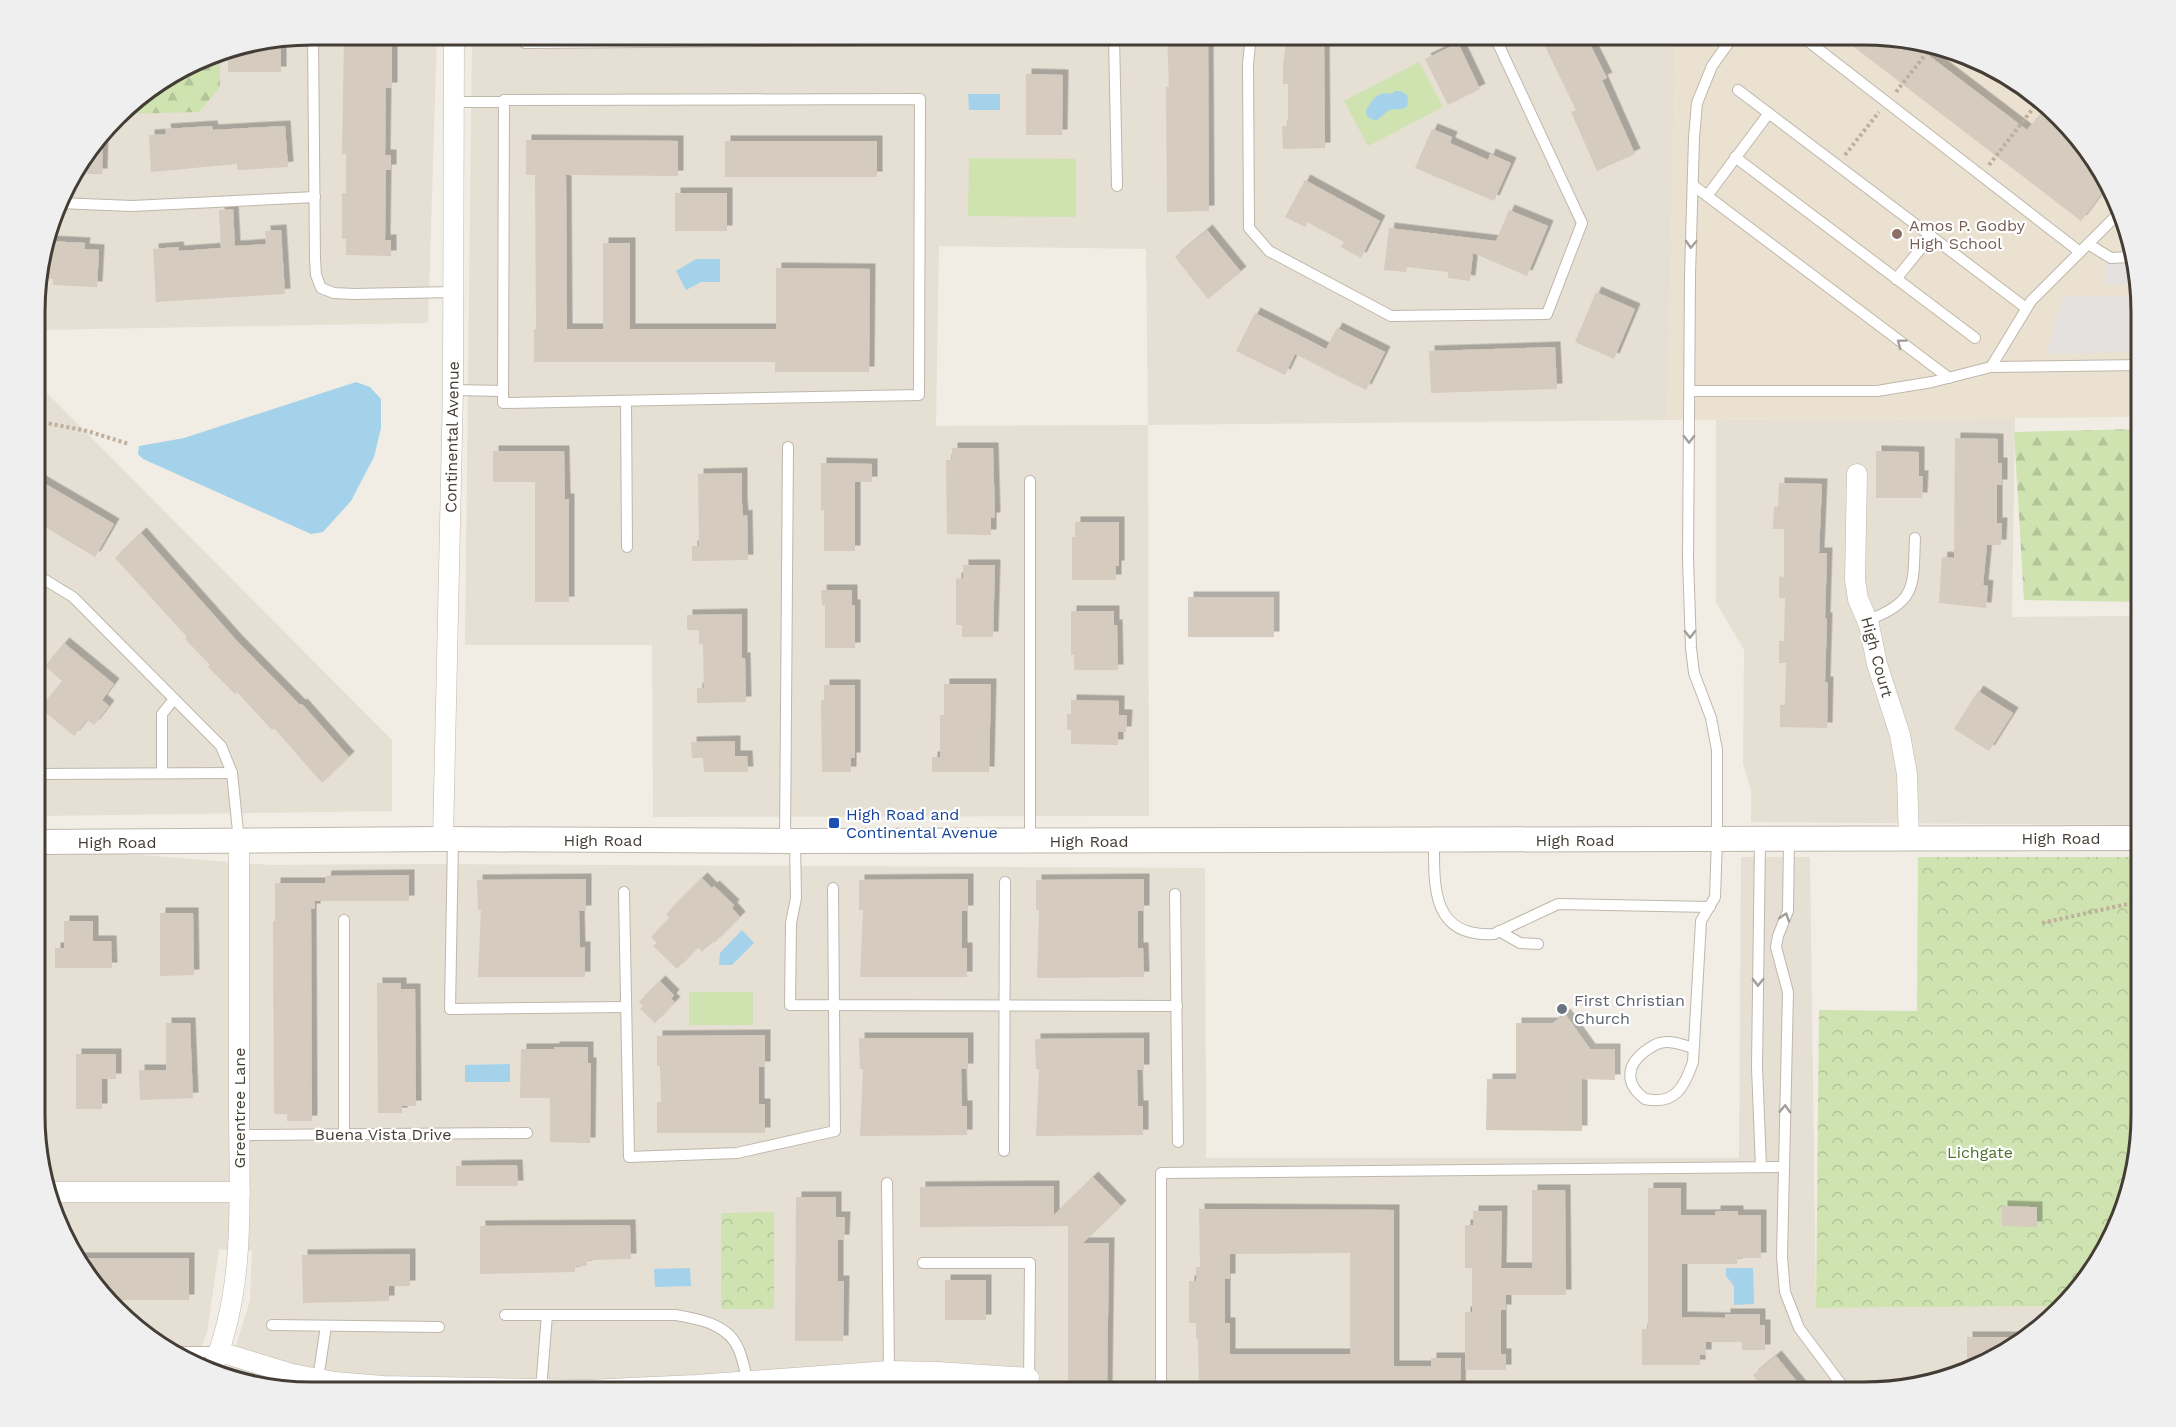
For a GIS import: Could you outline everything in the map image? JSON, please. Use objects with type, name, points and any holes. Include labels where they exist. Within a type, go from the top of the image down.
[{"type":"street","name":"Continental Avenue","points":[[448,839],[454,45]]},
{"type":"street","name":"High Court","points":[[1857,474],[1855,580],[1858,599],[1868,621],[1877,664],[1900,735],[1907,774],[1909,839]]},
{"type":"street","name":"High Road","points":[[45,842],[448,839],[790,842],[2131,838]]},
{"type":"street","name":"Greentree Lane","points":[[215,1364],[231,1310],[238,1264],[240,1192],[239,841]]},
{"type":"street","points":[[56,1192],[240,1192]]},
{"type":"street","points":[[220,1352],[292,1374],[346,1382]]},
{"type":"street","points":[[748,1382],[887,1372],[938,1371],[1010,1382]]},
{"type":"lane","points":[[313,45],[315,259],[316,275],[321,288],[334,293],[354,294],[453,292]]},
{"type":"lane","points":[[1114,45],[1117,186]]},
{"type":"lane","points":[[1250,45],[1248,64],[1249,228],[1269,251],[1391,316],[1547,314],[1582,223],[1499,45]]},
{"type":"lane","points":[[1694,1048],[1673,1042],[1660,1043],[1646,1050],[1632,1064],[1629,1075],[1631,1085],[1645,1099],[1665,1100],[1679,1091],[1687,1078],[1693,1062],[1694,1048],[1701,921],[1715,897],[1717,750],[1711,718],[1694,674],[1690,648],[1688,559],[1690,275],[1697,102],[1712,66],[1726,45]]},
{"type":"lane","points":[[1815,45],[2084,248],[2111,258],[2125,257]]},
{"type":"lane","points":[[1738,90],[2026,308]]},
{"type":"lane","points":[[454,102],[920,99],[919,395],[503,403],[504,102]]},
{"type":"lane","points":[[1707,195],[1769,113]]},
{"type":"lane","points":[[1736,157],[1974,338]]},
{"type":"lane","points":[[1694,186],[1948,378]]},
{"type":"lane","points":[[68,203],[132,206],[315,198]]},
{"type":"lane","points":[[1991,367],[2031,301],[2114,218]]},
{"type":"lane","points":[[1896,279],[1931,236]]},
{"type":"lane","points":[[1690,391],[1877,391],[1948,378],[1991,367],[2131,365]]},
{"type":"lane","points":[[453,390],[503,391]]},
{"type":"lane","points":[[626,401],[627,547]]},
{"type":"lane","points":[[788,447],[790,842],[796,898],[791,923],[790,1005],[1177,1006]]},
{"type":"lane","points":[[1030,481],[1030,841]]},
{"type":"lane","points":[[1868,621],[1903,601],[1910,593],[1913,582],[1915,538]]},
{"type":"lane","points":[[45,580],[74,597],[220,746],[232,773],[239,841]]},
{"type":"lane","points":[[162,773],[162,714],[174,699]]},
{"type":"lane","points":[[45,774],[232,773]]},
{"type":"lane","points":[[448,839],[450,1009],[626,1007]]},
{"type":"lane","points":[[1761,839],[1757,1067],[1761,1167]]},
{"type":"lane","points":[[1789,839],[1788,911],[1776,947],[1788,992],[1782,1257],[1785,1292],[1799,1328],[1840,1382]]},
{"type":"lane","points":[[1434,840],[1434,879],[1440,909],[1450,923],[1465,930],[1482,934],[1499,931],[1558,904],[1710,907]]},
{"type":"lane","points":[[1004,1151],[1005,882]]},
{"type":"lane","points":[[624,892],[629,1157],[737,1153],[835,1131],[833,888]]},
{"type":"lane","points":[[1175,894],[1178,1142]]},
{"type":"lane","points":[[344,920],[344,1134]]},
{"type":"lane","points":[[1499,931],[1520,943],[1538,944]]},
{"type":"lane","name":"Buena Vista Drive","points":[[239,1135],[527,1133]]},
{"type":"lane","points":[[1161,1382],[1161,1173],[1783,1167]]},
{"type":"lane","points":[[886,1382],[887,1183]]},
{"type":"lane","points":[[924,1263],[1030,1263],[1029,1382]]},
{"type":"lane","points":[[506,1315],[676,1315],[701,1320],[729,1334],[739,1348],[748,1382]]},
{"type":"lane","points":[[542,1382],[547,1315]]},
{"type":"lane","points":[[272,1325],[440,1327]]},
{"type":"lane","points":[[318,1379],[326,1326]]},
{"type":"lane","points":[[190,1352],[220,1352]]},
{"type":"path","points":[[1989,165],[2034,107]]},
{"type":"path","points":[[45,422],[87,430],[129,444]]},
{"type":"path","points":[[2042,923],[2131,903]]},
{"type":"shaded area","points":[[437,45],[428,323],[45,330],[47,277],[54,243],[65,210],[90,164],[123,123],[150,100],[179,81],[226,59],[277,47]]},
{"type":"shaded area","points":[[472,45],[1676,45],[1667,420],[1148,425],[1149,816],[653,817],[652,645],[465,645]],"holes":[[[939,246],[1146,249],[1148,425],[936,426]]]},
{"type":"shaded area","name":"Amos P. Godby High School","points":[[1676,45],[1864,45],[1899,47],[1950,59],[1997,81],[2040,111],[2065,136],[2095,179],[2117,226],[2129,277],[2131,417],[1667,420]]},
{"type":"shaded area","points":[[2127,263],[2129,284],[2106,285],[2106,264]]},
{"type":"shaded area","points":[[2063,296],[2130,296],[2131,352],[2046,354]]},
{"type":"shaded area","points":[[45,391],[392,740],[392,811],[45,816]]},
{"type":"shaded area","points":[[2015,418],[2012,617],[2131,616],[2131,825],[1751,822],[1751,790],[1743,764],[1744,650],[1716,602],[1716,420]]},
{"type":"shaded area","points":[[45,848],[270,865],[1205,868],[1206,1158],[1739,1158],[1741,857],[1810,857],[1816,1308],[2051,1306],[2012,1337],[1966,1362],[1916,1377],[1864,1382],[312,1382],[277,1380],[229,1369],[250,1300],[252,1251],[219,1249],[207,1333],[198,1356],[164,1337],[136,1316],[111,1291],[90,1263],[59,1201],[47,1150],[45,1115]]},
{"type":"green space","points":[[220,61],[220,87],[199,112],[133,114],[164,90]]},
{"type":"green space","points":[[1419,62],[1443,107],[1368,146],[1344,101]]},
{"type":"green space","points":[[969,158],[1076,159],[1076,217],[968,216]]},
{"type":"green space","points":[[2131,429],[2131,602],[2024,600],[2014,432]]},
{"type":"green space","name":"Lichgate","points":[[1918,857],[2131,857],[2131,1115],[2126,1167],[2111,1217],[2095,1248],[2076,1277],[2051,1306],[1816,1308],[1819,1010],[1917,1011]]},
{"type":"green space","points":[[689,992],[753,992],[753,1025],[689,1025]]},
{"type":"green space","points":[[774,1212],[774,1309],[721,1309],[721,1213]]},
{"type":"water","points":[[1396,91],[1407,95],[1406,108],[1388,111],[1376,121],[1367,117],[1366,111],[1376,97]]},
{"type":"water","points":[[968,94],[1000,94],[1000,110],[969,110]]},
{"type":"water","points":[[696,259],[720,259],[720,282],[701,282],[686,290],[676,271]]},
{"type":"water","points":[[356,382],[370,387],[381,399],[381,428],[374,457],[351,501],[323,532],[311,534],[143,459],[138,454],[139,446],[184,438]]},
{"type":"water","points":[[742,930],[754,943],[732,965],[719,965],[720,953]]},
{"type":"water","points":[[510,1064],[510,1082],[465,1082],[465,1065]]},
{"type":"water","points":[[690,1268],[691,1286],[655,1287],[654,1269]]},
{"type":"water","points":[[1726,1268],[1753,1268],[1754,1304],[1734,1305],[1734,1286],[1726,1276]]},
{"type":"building","points":[[344,45],[392,45],[392,88],[386,88],[385,155],[391,155],[391,170],[386,170],[385,240],[391,240],[391,256],[346,255],[346,239],[342,239],[342,193],[346,193],[346,154],[342,154]]},
{"type":"building","points":[[1167,45],[1208,45],[1209,211],[1167,212],[1166,87],[1169,87]]},
{"type":"building","points":[[1286,45],[1324,45],[1325,148],[1283,149],[1282,126],[1288,126],[1288,84],[1283,84]]},
{"type":"building","points":[[1454,45],[1459,45],[1480,89],[1448,105],[1425,59]]},
{"type":"building","points":[[1544,45],[1590,45],[1607,78],[1602,80],[1635,154],[1597,171],[1571,112],[1576,110]]},
{"type":"building","points":[[1851,45],[1899,47],[1924,52],[2027,130],[2041,112],[2076,150],[2102,193],[2081,221]]},
{"type":"building","points":[[281,47],[281,72],[228,72],[228,58]]},
{"type":"building","points":[[1026,74],[1063,75],[1062,135],[1026,135]]},
{"type":"building","points":[[212,126],[213,130],[285,126],[288,167],[237,170],[237,164],[151,172],[149,135],[166,134],[165,129]]},
{"type":"building","points":[[1432,129],[1452,137],[1450,143],[1488,160],[1490,154],[1511,163],[1494,201],[1415,168]]},
{"type":"building","points":[[526,140],[678,141],[678,176],[566,175],[567,329],[603,329],[603,243],[630,243],[630,329],[776,329],[776,268],[870,269],[869,372],[775,372],[775,362],[534,362],[534,329],[536,329],[535,175],[526,175]]},
{"type":"building","points":[[725,141],[877,141],[877,177],[725,177]]},
{"type":"building","points":[[103,147],[102,174],[87,174],[87,169]]},
{"type":"building","points":[[1305,180],[1380,221],[1361,258],[1341,247],[1344,242],[1307,222],[1305,227],[1285,217]]},
{"type":"building","points":[[675,193],[727,193],[727,231],[675,231]]},
{"type":"building","points":[[233,209],[235,246],[266,244],[265,231],[281,230],[285,294],[156,302],[153,249],[178,247],[179,251],[221,248],[219,210]]},
{"type":"building","points":[[1509,210],[1548,226],[1527,276],[1473,253],[1470,281],[1448,278],[1448,272],[1407,267],[1406,272],[1384,270],[1389,228],[1496,241]]},
{"type":"building","points":[[1207,230],[1241,272],[1208,299],[1175,257]]},
{"type":"building","points":[[54,241],[85,243],[84,249],[99,250],[97,287],[53,285],[53,279],[47,279]]},
{"type":"building","points":[[1596,292],[1635,309],[1614,359],[1575,342]]},
{"type":"building","points":[[1255,313],[1326,349],[1337,328],[1385,352],[1366,390],[1295,354],[1285,375],[1236,351]]},
{"type":"building","points":[[1555,347],[1557,389],[1431,393],[1429,351]]},
{"type":"building","points":[[1955,438],[1998,439],[1998,463],[2002,463],[2002,485],[1997,485],[1997,523],[2002,523],[2001,545],[1987,545],[1983,585],[1988,586],[1986,608],[1939,603],[1942,557],[1954,558]]},
{"type":"building","points":[[952,448],[993,448],[995,518],[991,518],[991,535],[947,534],[946,460],[952,460]]},
{"type":"building","points":[[493,451],[564,451],[565,499],[569,499],[569,602],[535,602],[535,482],[493,482]]},
{"type":"building","points":[[1876,451],[1919,452],[1919,476],[1923,476],[1922,498],[1876,498]]},
{"type":"building","points":[[821,463],[872,464],[872,482],[855,482],[855,551],[824,551]]},
{"type":"building","points":[[742,473],[743,516],[747,515],[748,560],[692,561],[692,546],[699,546],[698,474]]},
{"type":"building","points":[[1779,483],[1822,484],[1819,553],[1827,553],[1825,682],[1828,682],[1827,728],[1780,727],[1780,705],[1785,705],[1786,663],[1779,663],[1779,641],[1784,641],[1785,598],[1779,598],[1779,576],[1784,577],[1784,529],[1773,529],[1774,507],[1778,507]]},
{"type":"building","points":[[45,484],[114,524],[95,557],[45,527]]},
{"type":"building","points":[[1075,522],[1119,522],[1119,566],[1116,566],[1116,580],[1072,580],[1072,537],[1075,537]]},
{"type":"building","points":[[141,533],[237,641],[300,705],[302,704],[349,757],[322,783],[274,728],[272,730],[237,692],[235,694],[208,667],[210,665],[185,639],[187,637],[115,558]]},
{"type":"building","points":[[963,565],[995,565],[993,637],[962,637],[962,625],[956,625],[956,578],[963,579]]},
{"type":"building","points":[[821,590],[852,590],[852,605],[855,605],[855,648],[825,648],[825,605],[822,605]]},
{"type":"building","points":[[1188,597],[1274,597],[1274,637],[1188,637]]},
{"type":"building","points":[[1071,611],[1114,611],[1114,625],[1117,625],[1118,670],[1074,670],[1074,655],[1071,655]]},
{"type":"building","points":[[742,614],[742,658],[745,658],[746,702],[697,703],[697,688],[704,688],[703,644],[699,644],[699,630],[687,630],[687,615]]},
{"type":"building","points":[[64,643],[114,684],[102,700],[109,706],[94,725],[87,720],[74,736],[45,712],[45,702],[62,681],[45,666]]},
{"type":"building","points":[[944,684],[991,684],[989,772],[932,772],[932,757],[940,757],[940,715],[944,715]]},
{"type":"building","points":[[824,685],[855,685],[855,758],[851,758],[851,772],[822,772],[821,700],[824,700]]},
{"type":"building","points":[[1978,691],[2013,713],[1989,751],[1954,729]]},
{"type":"building","points":[[1071,700],[1119,701],[1119,715],[1127,715],[1126,732],[1118,732],[1118,745],[1071,744],[1071,730],[1067,730],[1067,714],[1071,714]]},
{"type":"building","points":[[735,741],[735,756],[747,756],[748,772],[704,772],[703,758],[692,758],[691,742]]},
{"type":"building","points":[[409,875],[409,901],[315,901],[315,909],[311,909],[312,1121],[287,1121],[287,1114],[274,1114],[273,921],[275,921],[275,883],[325,883],[326,876]]},
{"type":"building","points":[[702,878],[734,905],[732,908],[740,917],[702,952],[698,947],[677,969],[653,946],[657,943],[651,937],[670,918],[666,914]]},
{"type":"building","points":[[586,879],[586,911],[579,911],[580,947],[585,947],[585,977],[478,977],[481,910],[478,910],[477,880]]},
{"type":"building","points":[[968,879],[968,911],[962,911],[962,948],[967,948],[967,977],[860,977],[863,910],[859,910],[859,880]]},
{"type":"building","points":[[1144,879],[1144,911],[1138,911],[1138,948],[1143,948],[1144,977],[1037,978],[1039,910],[1036,910],[1036,880]]},
{"type":"building","points":[[160,913],[193,913],[194,975],[160,976]]},
{"type":"building","points":[[64,921],[93,921],[93,941],[111,941],[112,968],[55,968],[55,948],[64,948]]},
{"type":"building","points":[[660,981],[674,995],[671,999],[675,1002],[655,1023],[640,1009],[643,1006],[639,1002]]},
{"type":"building","points":[[377,983],[401,983],[401,989],[415,989],[416,1106],[402,1106],[402,1113],[378,1113]]},
{"type":"building","points":[[1565,1014],[1590,1049],[1615,1049],[1615,1080],[1582,1079],[1582,1131],[1486,1130],[1487,1079],[1516,1079],[1516,1023],[1553,1023]]},
{"type":"building","points":[[166,1023],[190,1023],[193,1098],[140,1100],[139,1070],[166,1070]]},
{"type":"building","points":[[765,1035],[765,1067],[759,1067],[759,1104],[765,1104],[765,1133],[657,1133],[657,1102],[661,1102],[660,1066],[657,1066],[657,1036]]},
{"type":"building","points":[[859,1038],[968,1038],[968,1069],[961,1069],[962,1106],[967,1106],[967,1135],[860,1136],[863,1069],[860,1069]]},
{"type":"building","points":[[1144,1038],[1144,1070],[1137,1070],[1138,1106],[1143,1106],[1143,1135],[1036,1136],[1039,1069],[1036,1069],[1035,1039]]},
{"type":"building","points":[[554,1047],[588,1047],[588,1063],[591,1063],[590,1143],[550,1142],[550,1098],[520,1098],[521,1049],[554,1049]]},
{"type":"building","points":[[76,1054],[116,1054],[116,1079],[102,1079],[102,1109],[76,1109]]},
{"type":"building","points":[[517,1165],[518,1186],[456,1186],[456,1166]]},
{"type":"building","points":[[1093,1177],[1121,1206],[1083,1243],[1109,1243],[1107,1382],[1068,1382],[1068,1226],[920,1227],[920,1187],[1054,1186],[1054,1215]]},
{"type":"building","points":[[1648,1188],[1681,1188],[1681,1215],[1715,1215],[1715,1211],[1738,1211],[1738,1215],[1761,1215],[1761,1258],[1737,1258],[1737,1264],[1682,1264],[1682,1317],[1725,1318],[1725,1314],[1760,1314],[1760,1325],[1765,1325],[1765,1350],[1742,1350],[1742,1342],[1706,1342],[1706,1355],[1700,1355],[1700,1365],[1642,1365],[1642,1329],[1648,1329]]},
{"type":"building","points":[[1532,1190],[1565,1190],[1566,1295],[1506,1295],[1506,1310],[1501,1310],[1501,1354],[1506,1354],[1506,1370],[1465,1370],[1465,1312],[1472,1312],[1472,1268],[1465,1268],[1465,1225],[1473,1225],[1473,1211],[1502,1211],[1501,1268],[1532,1268]]},
{"type":"building","points":[[796,1197],[836,1197],[836,1217],[845,1217],[844,1240],[838,1240],[838,1281],[844,1281],[843,1341],[795,1341]]},
{"type":"building","points":[[2002,1206],[2037,1207],[2037,1227],[2002,1226]]},
{"type":"building","points":[[1199,1209],[1394,1210],[1394,1366],[1431,1366],[1431,1358],[1461,1358],[1460,1382],[1199,1382],[1196,1323],[1189,1323],[1189,1281],[1196,1281],[1196,1267],[1200,1267]],"holes":[[[1350,1253],[1350,1354],[1230,1354],[1230,1323],[1225,1323],[1225,1279],[1230,1279],[1230,1254]]]},
{"type":"building","points":[[630,1225],[631,1259],[587,1260],[587,1266],[575,1266],[575,1272],[480,1274],[480,1226]]},
{"type":"building","points":[[410,1254],[410,1286],[389,1286],[389,1301],[303,1303],[302,1255]]},
{"type":"building","points":[[87,1258],[189,1258],[189,1300],[119,1300]]},
{"type":"building","points":[[945,1280],[986,1280],[986,1320],[945,1320]]},
{"type":"building","points":[[1967,1337],[2012,1337],[1997,1346],[1967,1362]]},
{"type":"building","points":[[1776,1356],[1797,1382],[1758,1382],[1753,1375]]},
{"type":"place","name":"Amos P. Godby High School","points":[[1897,234]]},
{"type":"place","name":"High Road and Continental Avenue","points":[[834,823]]},
{"type":"place","name":"First Christian Church","points":[[1562,1009]]}]
